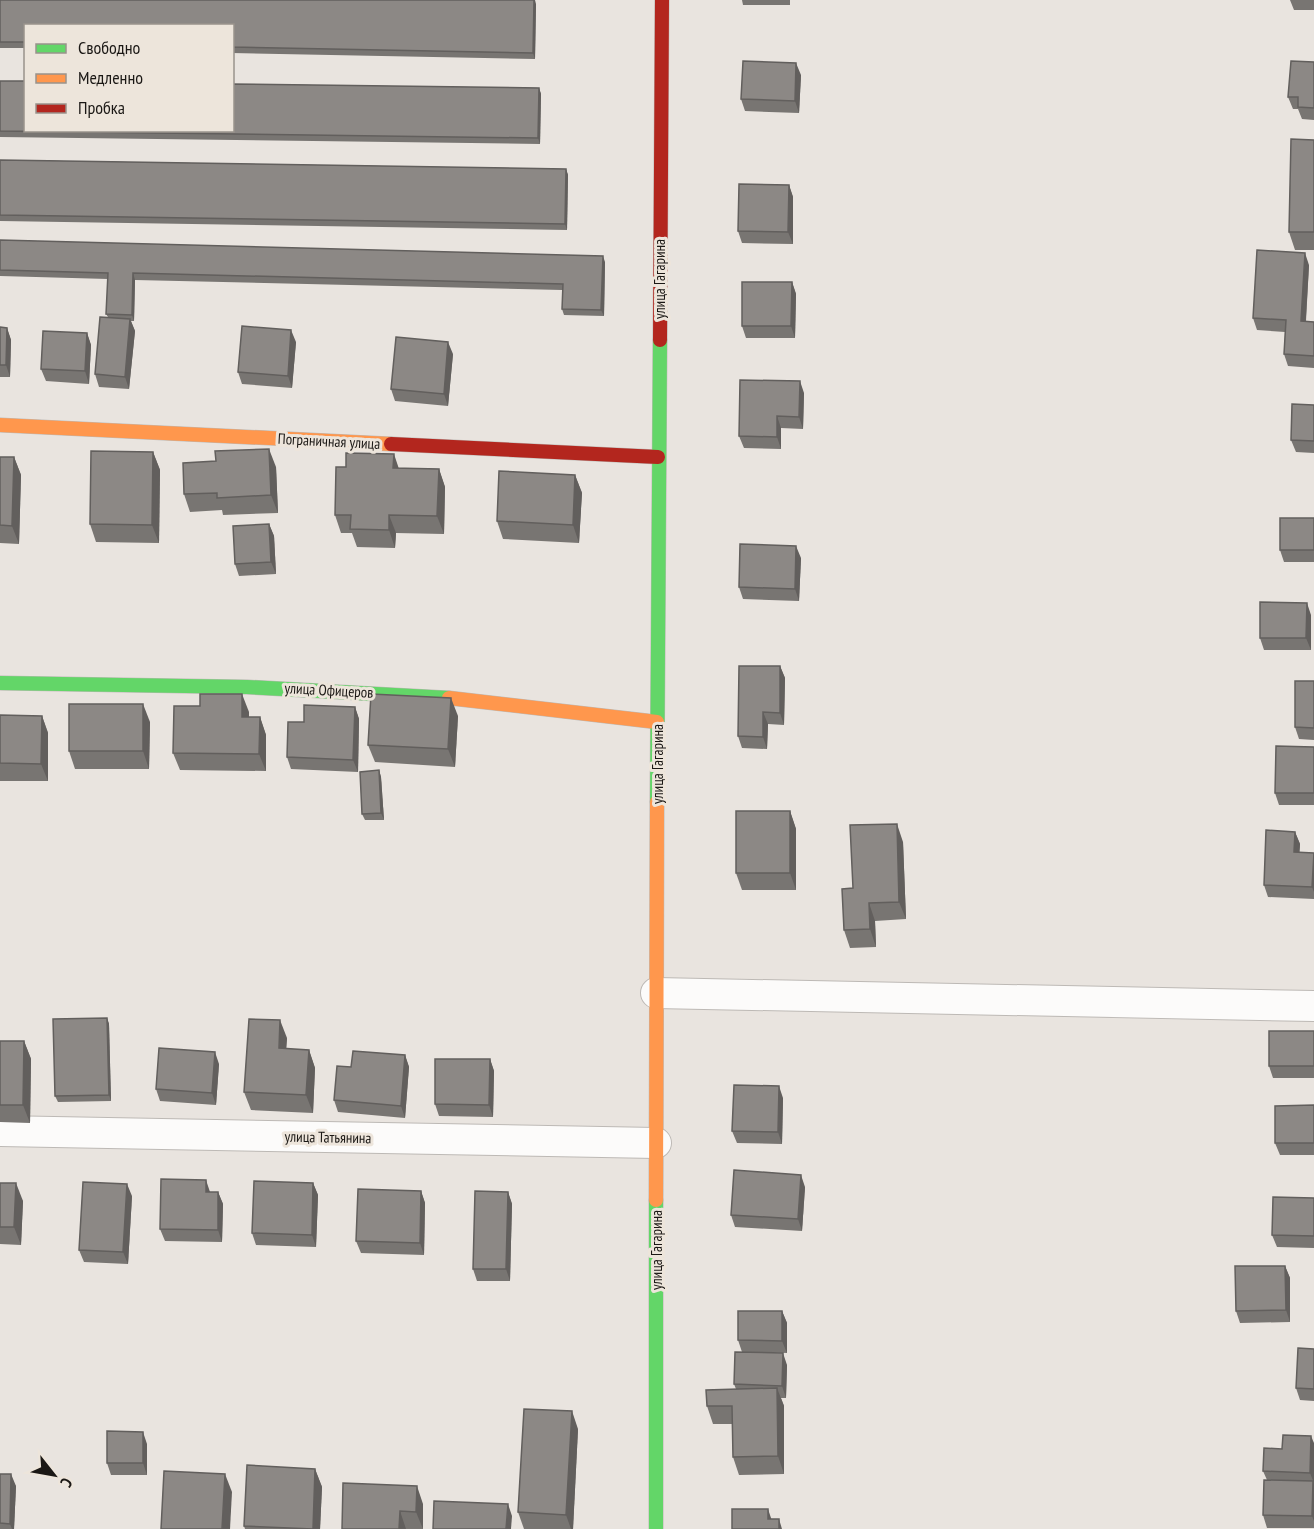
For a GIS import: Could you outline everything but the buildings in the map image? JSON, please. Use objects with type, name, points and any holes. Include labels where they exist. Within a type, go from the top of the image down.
[{"type":"street","name":"улица Гагарина","points":[[656,1529],[658,457],[662,0]]},
{"type":"street","name":"Пограничная улица","points":[[0,425],[658,457]]},
{"type":"street","name":"улица Офицеров","points":[[0,683],[247,687],[427,695],[657,722]]},
{"type":"street","points":[[656,993],[1314,1006]]},
{"type":"street","name":"улица Татьянина","points":[[0,1131],[656,1143]]},
{"type":"traffic: fast","points":[[657,802],[660,340]]},
{"type":"traffic: fast","points":[[0,683],[247,687],[449,698]]},
{"type":"traffic: fast","points":[[656,1200],[656,1529]]},
{"type":"traffic: slow","points":[[0,425],[391,444]]},
{"type":"traffic: slow","points":[[449,698],[657,722]]},
{"type":"traffic: slow","points":[[656,1200],[657,802]]},
{"type":"traffic: jam","points":[[660,340],[662,0]]},
{"type":"traffic: jam","points":[[391,444],[658,457]]}]
